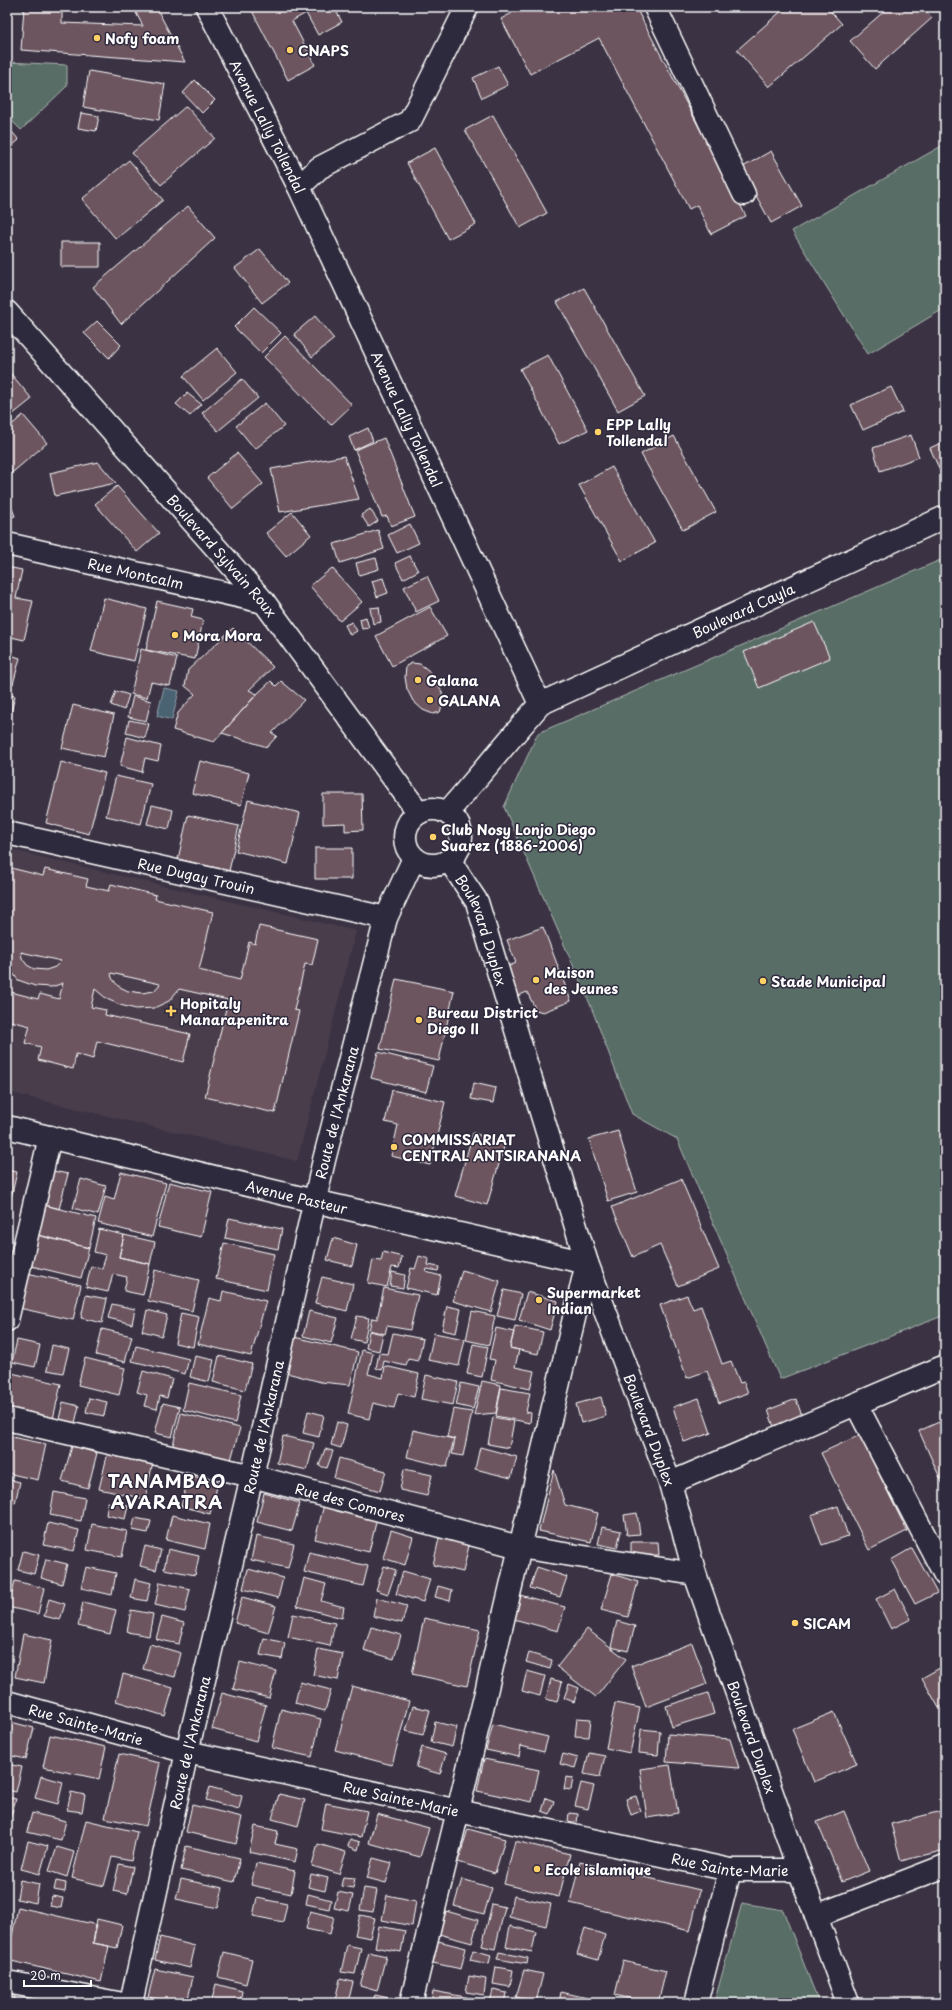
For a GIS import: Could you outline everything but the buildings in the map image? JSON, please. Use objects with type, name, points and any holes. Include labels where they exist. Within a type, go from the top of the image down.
[{"type":"street","name":"Avenue Lally Tollendal","points":[[207,7],[299,187],[540,704]]},
{"type":"street","points":[[299,187],[319,168],[410,121],[467,7]]},
{"type":"street","points":[[655,7],[744,194]]},
{"type":"street","name":"Boulevard Sylvain Roux","points":[[7,312],[264,602],[419,813]]},
{"type":"street","name":"Boulevard Cayla","points":[[540,704],[945,517]]},
{"type":"street","name":"Rue Montcalm","points":[[7,544],[264,602]]},
{"type":"street","points":[[447,813],[540,704]]},
{"type":"street","points":[[430,809],[447,813],[454,819],[459,827],[461,836],[460,845],[449,860],[437,865],[429,865],[414,858],[408,851],[405,833],[408,824],[419,813],[430,809]]},
{"type":"street","name":"Rue Dugay Trouin","points":[[7,833],[386,918]]},
{"type":"street","name":"Route de l'Ankarana","points":[[131,2003],[187,1752],[252,1476],[314,1201],[386,918],[414,858]]},
{"type":"street","name":"Boulevard Duplex","points":[[449,860],[477,902],[587,1263],[670,1483],[695,1574],[799,1870],[848,2003]]},
{"type":"street","name":"Avenue Pasteur","points":[[7,1127],[314,1201],[587,1263]]},
{"type":"street","points":[[7,1320],[50,1137]]},
{"type":"street","points":[[411,2003],[458,1811],[519,1546],[587,1263]]},
{"type":"street","points":[[670,1483],[945,1366]]},
{"type":"street","points":[[856,1404],[945,1575]]},
{"type":"street","name":"Rue des Comores","points":[[7,1419],[252,1476],[519,1546],[695,1574]]},
{"type":"street","name":"Rue Sainte-Marie","points":[[7,1702],[187,1752],[730,1870],[799,1870]]},
{"type":"street","points":[[816,1916],[945,1866]]},
{"type":"street","points":[[696,2003],[730,1870]]},
{"type":"street","points":[[7,1982],[118,2003]]},
{"type":"shaded area","name":"Hopitaly Manarapenitra","points":[[7,849],[356,931],[297,1161],[7,1092]]},
{"type":"green space","points":[[7,62],[67,65],[67,86],[21,130],[7,116]]},
{"type":"green space","points":[[945,144],[945,308],[868,354],[792,231]]},
{"type":"green space","name":"Stade Municipal","points":[[945,558],[945,1315],[780,1379],[677,1139],[632,1114],[590,1004],[504,807],[538,733]]},
{"type":"green space","points":[[742,1903],[783,1910],[819,2003],[714,2003]]},
{"type":"water","points":[[164,688],[179,691],[172,720],[157,716]]},
{"type":"place","name":"Nofy foam","points":[[97,38]]},
{"type":"place","name":"CNAPS","points":[[290,50]]},
{"type":"place","name":"EPP Lally Tollendal","points":[[598,432]]},
{"type":"place","name":"Mora Mora","points":[[175,635]]},
{"type":"place","name":"Galana","points":[[418,680]]},
{"type":"place","name":"GALANA","points":[[430,700]]},
{"type":"place","name":"Club Nosy Lonjo Diego Suarez (1886-2006)","points":[[433,837]]},
{"type":"place","name":"Maison des Jeunes","points":[[536,980]]},
{"type":"place","name":"Stade Municipal","points":[[763,981]]},
{"type":"place","name":"Hopitaly Manarapenitra","points":[[171,1011]]},
{"type":"place","name":"Bureau District Diego II","points":[[419,1020]]},
{"type":"place","name":"COMMISSARIAT CENTRAL ANTSIRANANA","points":[[394,1147]]},
{"type":"place","name":"Supermarket Indian","points":[[539,1300]]},
{"type":"place","name":"SICAM","points":[[795,1623]]},
{"type":"place","name":"Ecole islamique","points":[[537,1869]]},
{"type":"district","name":"TANAMBAO AVARATRA","points":[[167,1490]]}]
